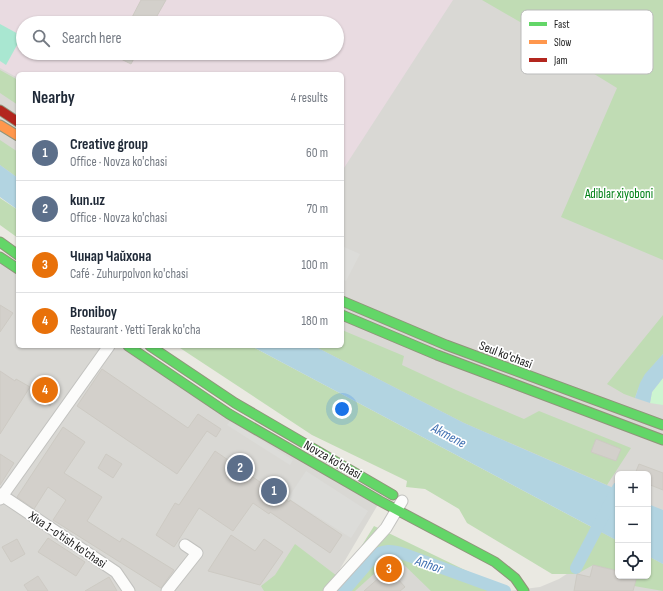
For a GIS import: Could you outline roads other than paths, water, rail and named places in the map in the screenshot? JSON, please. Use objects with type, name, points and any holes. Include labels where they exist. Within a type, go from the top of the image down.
[{"type":"main road","points":[[0,110],[16,121]]},
{"type":"main road","points":[[0,125],[16,135]]},
{"type":"main road","points":[[0,242],[16,254]]},
{"type":"main road","points":[[0,258],[16,268]]},
{"type":"main road","name":"Seul ko'chasi","points":[[344,302],[452,347],[663,425]]},
{"type":"main road","name":"Seul ko'chasi","points":[[344,316],[437,355],[663,440]]},
{"type":"main road","name":"Novza ko'chasi","points":[[131,348],[229,414],[399,505],[413,506]]},
{"type":"main road","name":"Novza ko'chasi","points":[[153,348],[235,403],[506,570],[517,580],[525,591]]},
{"type":"main road","name":"Novza ko'chasi","points":[[468,537],[511,565],[520,576],[525,591]]},
{"type":"street","points":[[1,496],[108,348]]},
{"type":"street","name":"Xiva 1-o'tish ko'chasi","points":[[1,496],[116,572],[130,591]]},
{"type":"street","points":[[329,591],[386,528],[399,505]]},
{"type":"street","points":[[167,591],[197,553],[185,545]]},
{"type":"water","points":[[0,165],[16,177],[16,209],[0,197]]},
{"type":"water","name":"Актепе","points":[[255,348],[318,348],[464,423],[615,489],[615,539]]},
{"type":"water","points":[[663,354],[663,378],[652,392],[650,403],[635,398],[645,374]]},
{"type":"water","points":[[651,505],[663,510],[663,564],[651,558]]},
{"type":"waterway","name":"Anhor","points":[[576,568],[615,494]]},
{"type":"waterway","name":"Anhor","points":[[344,591],[373,557],[384,551],[404,554],[505,591]]},
{"type":"place","name":"Broniboy","points":[[45,390]]},
{"type":"place","name":"kun.uz","points":[[240,468]]},
{"type":"place","name":"Creative group","points":[[274,491]]},
{"type":"place","name":"Чинар Чайхона","points":[[389,569]]},
{"type":"park label","name":"Adiblar xiyoboni","points":[[619,193]]}]
